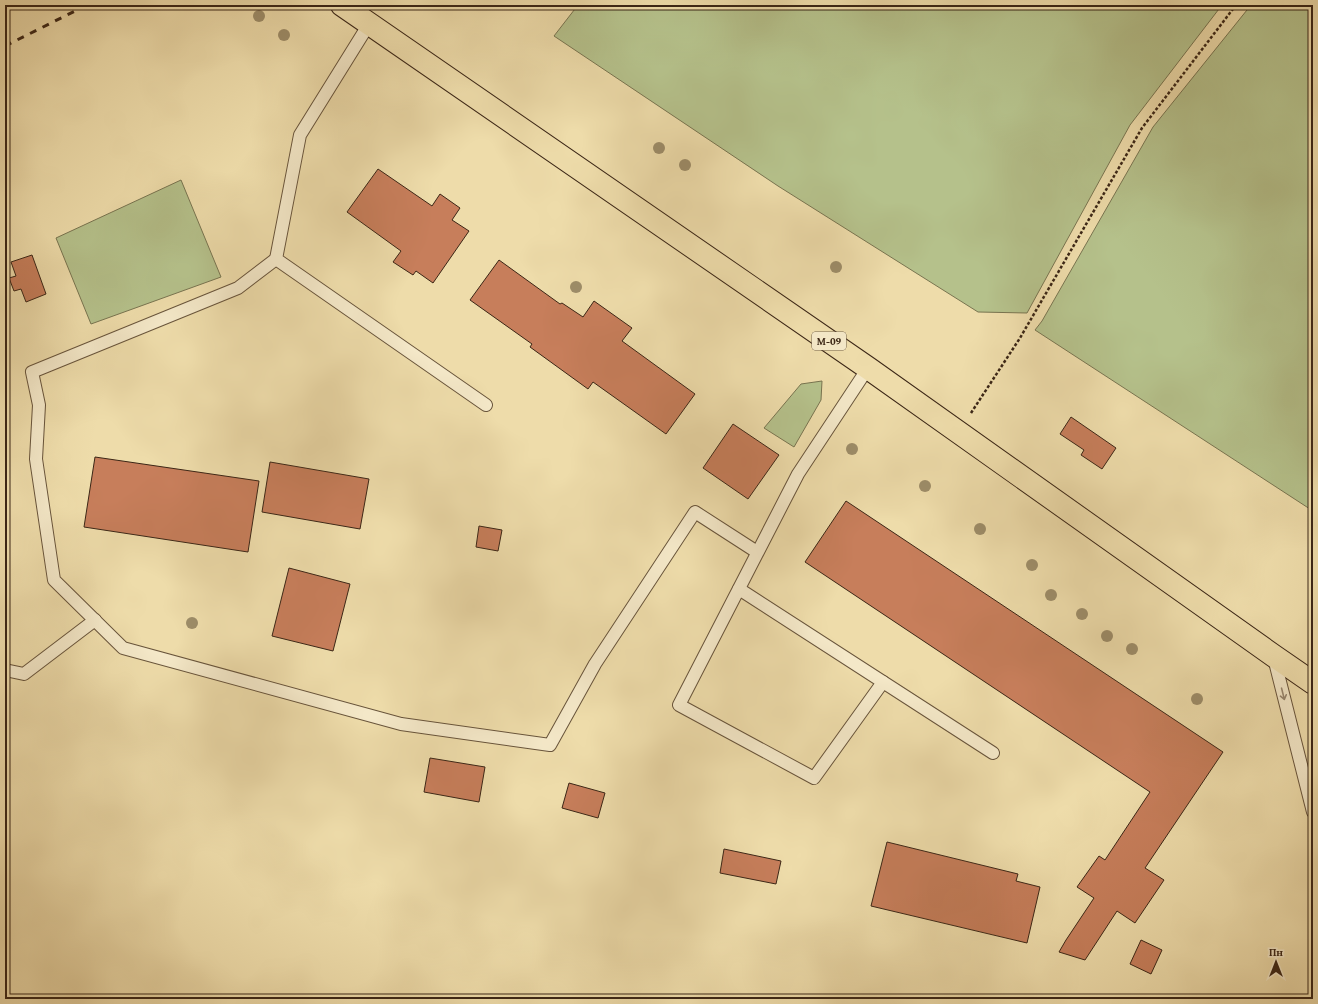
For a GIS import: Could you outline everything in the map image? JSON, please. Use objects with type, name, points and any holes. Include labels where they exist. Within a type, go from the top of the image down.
[{"type":"highway","name":"М-09","points":[[342,5],[868,368],[1313,683]]},
{"type":"lane","points":[[369,24],[300,135],[276,259],[238,288],[32,372],[39,405],[36,459],[54,580],[123,648],[401,724],[550,745],[595,664],[695,512],[757,552]]},
{"type":"lane","points":[[276,259],[486,405]]},
{"type":"lane","points":[[868,368],[798,474],[679,705],[814,778],[883,682]]},
{"type":"lane","points":[[739,589],[994,753]]},
{"type":"lane","points":[[5,670],[24,674],[95,620]]},
{"type":"lane","points":[[1274,656],[1313,812]]},
{"type":"path","points":[[958,432],[1020,338],[1142,128],[1236,5]]},
{"type":"green space","points":[[578,5],[1222,5],[1130,125],[1027,313],[978,312],[778,186],[554,36]]},
{"type":"green space","points":[[1251,5],[1313,5],[1313,511],[1035,330],[1042,321],[1153,127]]},
{"type":"green space","points":[[181,180],[221,277],[91,324],[56,238]]},
{"type":"green space","points":[[822,381],[821,400],[794,447],[764,428],[801,384]]},
{"type":"building","points":[[378,169],[432,206],[440,194],[460,208],[452,220],[469,231],[433,283],[416,271],[413,275],[393,262],[401,251],[347,212]]},
{"type":"building","points":[[32,255],[46,294],[26,302],[21,289],[14,291],[9,278],[16,276],[11,262]]},
{"type":"building","points":[[499,260],[560,304],[562,303],[583,317],[594,301],[632,328],[622,341],[695,394],[666,434],[593,382],[588,389],[530,347],[532,344],[470,300]]},
{"type":"building","points":[[1071,417],[1116,448],[1102,469],[1081,455],[1084,450],[1060,434]]},
{"type":"building","points":[[733,424],[779,455],[748,499],[703,468]]},
{"type":"building","points":[[95,457],[259,481],[248,552],[84,527]]},
{"type":"building","points":[[270,462],[369,479],[360,529],[262,512]]},
{"type":"building","points":[[846,501],[1223,752],[1145,868],[1164,880],[1135,923],[1117,911],[1085,960],[1059,952],[1094,898],[1077,887],[1099,856],[1105,860],[1150,792],[805,562]]},
{"type":"building","points":[[479,526],[502,530],[498,551],[476,547]]},
{"type":"building","points":[[289,568],[350,584],[333,651],[272,636]]},
{"type":"building","points":[[430,758],[485,767],[479,802],[424,792]]},
{"type":"building","points":[[569,783],[605,793],[598,818],[562,808]]},
{"type":"building","points":[[887,842],[1018,874],[1016,881],[1040,887],[1027,943],[871,906]]},
{"type":"building","points":[[724,849],[781,861],[776,884],[720,873]]},
{"type":"building","points":[[1141,940],[1162,950],[1151,974],[1130,964]]},
{"type":"railway","points":[[5,46],[87,5]]}]
